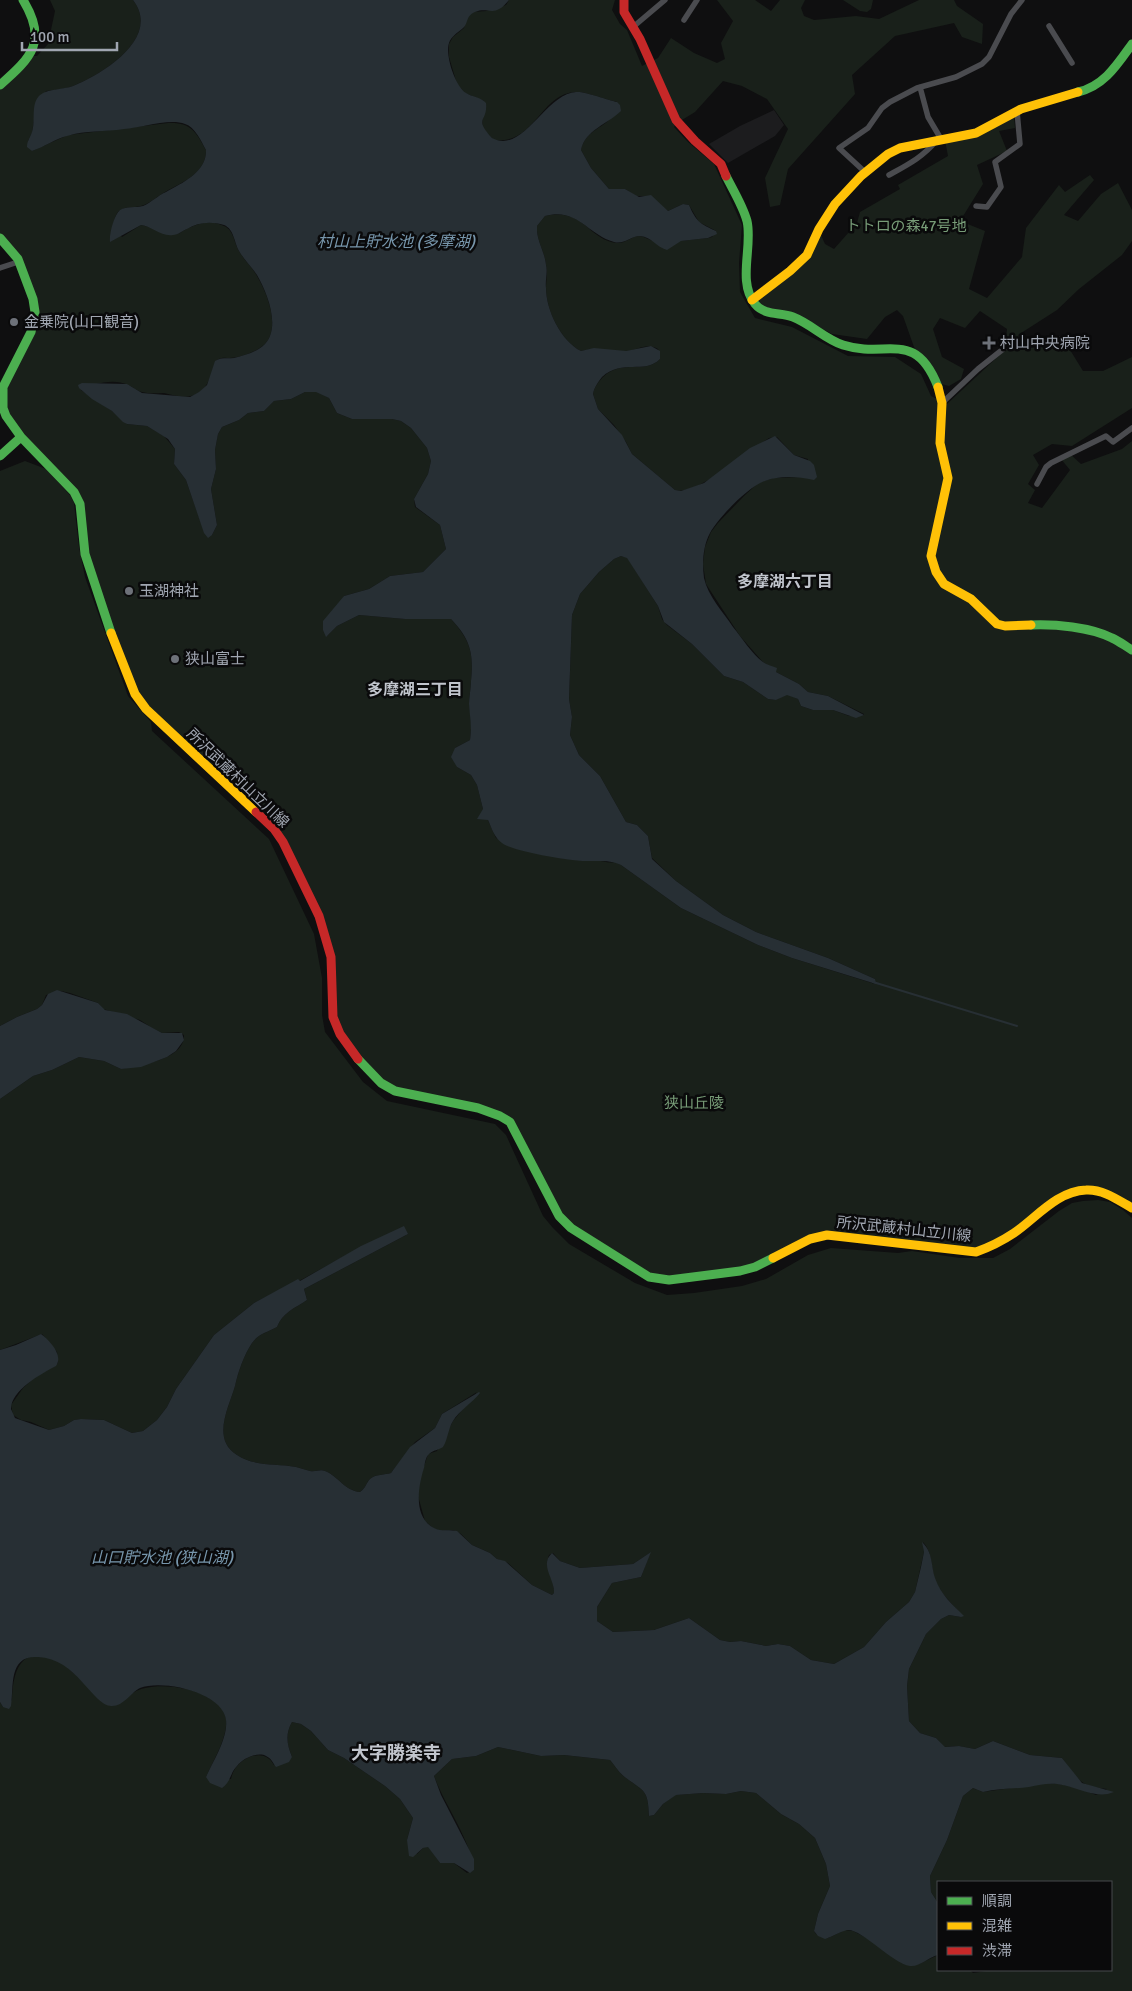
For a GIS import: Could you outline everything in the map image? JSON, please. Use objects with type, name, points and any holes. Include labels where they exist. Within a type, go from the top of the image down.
[{"type":"main road","points":[[0,86],[30,56],[34,47],[36,34],[34,19],[23,0]]},
{"type":"main road","points":[[624,0],[624,12],[633,27],[676,120],[721,164],[747,222],[746,266],[748,291],[752,300],[764,311],[796,318],[842,345],[852,348],[884,346],[897,348],[923,360],[940,390],[942,403],[940,443],[949,471],[949,479],[931,556],[936,572],[942,582],[971,599],[997,624],[1005,626],[1048,624],[1074,627],[1111,637],[1132,650]]},
{"type":"main road","points":[[752,300],[790,271],[807,255],[819,229],[831,210],[865,172],[888,154],[900,148],[976,133],[1017,111],[1051,99],[1091,89],[1112,72],[1132,44]]},
{"type":"main road","name":"所沢武蔵村山立川線","points":[[0,238],[18,262],[33,299],[35,317],[31,332],[3,387],[2,400],[6,416],[21,437],[74,492],[80,504],[85,554],[100,603],[135,694],[146,710],[274,829],[284,843],[318,915],[329,947],[332,965],[332,1016],[335,1025],[345,1041],[379,1081],[394,1090],[482,1108],[510,1122],[554,1209],[571,1228],[649,1277],[677,1280],[748,1270],[810,1239],[827,1235],[976,1252],[997,1245],[1056,1200],[1077,1191],[1094,1190],[1107,1193],[1120,1199],[1132,1208]]},
{"type":"main road","points":[[0,456],[21,437]]},
{"type":"street","points":[[633,27],[664,0]]},
{"type":"street","points":[[684,20],[697,0]]},
{"type":"street","points":[[865,172],[839,148],[868,128],[882,108],[890,102],[920,87],[956,77],[982,64],[989,57],[1011,14],[1022,0]]},
{"type":"street","points":[[1049,26],[1072,63]]},
{"type":"street","points":[[889,175],[927,152],[939,139],[928,117],[920,87]]},
{"type":"street","points":[[976,206],[987,207],[1001,187],[995,162],[1020,144],[1017,111]]},
{"type":"street","points":[[0,268],[18,262]]},
{"type":"street","points":[[942,403],[978,369],[1007,346],[1069,338]]},
{"type":"street","points":[[1037,484],[1046,467],[1051,463],[1106,436],[1114,442],[1132,428]]},
{"type":"shaded area","points":[[774,110],[784,125],[775,136],[728,163],[709,144],[740,126]]},
{"type":"green space","name":"狭山丘陵","points":[[50,0],[133,0],[140,14],[140,28],[134,41],[125,53],[99,73],[73,86],[46,91],[28,141],[32,151],[68,135],[168,123],[182,124],[192,129],[206,150],[205,158],[198,171],[148,203],[121,209],[116,216],[113,226],[122,237],[141,225],[178,234],[200,224],[212,223],[224,226],[230,230],[239,251],[261,283],[271,310],[272,319],[270,337],[265,344],[244,355],[216,361],[204,389],[191,396],[145,393],[117,382],[98,383],[81,390],[112,411],[127,424],[147,426],[164,436],[175,449],[174,464],[186,480],[200,520],[212,535],[217,525],[211,489],[216,469],[215,450],[218,434],[222,427],[239,420],[248,413],[264,411],[274,401],[291,399],[305,392],[316,391],[329,398],[337,413],[352,419],[392,419],[401,421],[411,428],[427,448],[431,461],[428,474],[414,499],[415,507],[440,525],[446,549],[423,572],[390,576],[369,589],[344,596],[327,636],[337,626],[359,615],[405,619],[451,619],[466,640],[472,662],[469,704],[470,740],[455,748],[457,767],[471,775],[477,785],[483,809],[496,838],[557,857],[582,861],[615,862],[681,908],[758,945],[792,958],[875,984],[875,979],[828,958],[756,932],[723,915],[676,881],[652,858],[648,836],[637,825],[626,822],[600,776],[579,755],[570,735],[572,717],[569,699],[572,615],[580,594],[599,572],[614,559],[621,556],[627,557],[658,606],[662,619],[667,625],[692,644],[724,676],[743,682],[768,699],[776,700],[787,694],[798,699],[801,706],[813,710],[833,710],[849,716],[864,714],[828,696],[808,692],[799,684],[776,672],[762,661],[740,636],[706,584],[703,564],[705,547],[711,532],[718,523],[758,483],[773,478],[802,477],[808,459],[794,455],[777,437],[769,438],[709,480],[696,487],[675,490],[632,454],[614,425],[598,409],[593,394],[599,381],[611,371],[618,368],[654,364],[660,359],[658,349],[646,346],[626,351],[593,349],[581,351],[567,340],[561,332],[549,306],[546,288],[547,268],[537,231],[537,226],[545,216],[558,214],[569,216],[578,220],[600,237],[618,243],[640,236],[659,242],[708,238],[712,237],[716,231],[699,222],[689,205],[683,204],[668,211],[645,196],[636,196],[625,189],[609,189],[591,168],[581,150],[585,140],[610,119],[617,102],[579,92],[563,95],[553,101],[519,135],[508,139],[494,140],[484,129],[482,122],[484,101],[465,93],[457,84],[449,57],[449,44],[453,37],[464,28],[467,17],[473,12],[486,11],[506,5],[509,0],[615,0],[612,10],[620,24],[627,30],[642,66],[658,58],[671,38],[694,53],[717,63],[725,59],[721,43],[733,21],[717,0],[755,0],[771,11],[780,0],[805,0],[801,8],[804,16],[814,20],[856,16],[879,19],[919,0],[954,0],[957,6],[983,24],[982,44],[962,37],[954,23],[895,36],[852,75],[855,94],[788,169],[780,205],[770,207],[765,178],[788,129],[767,99],[742,86],[723,81],[695,112],[677,123],[674,127],[688,142],[714,164],[742,225],[739,263],[740,292],[755,318],[792,327],[848,356],[895,357],[921,374],[931,396],[947,404],[1005,350],[1007,329],[980,311],[965,328],[940,318],[933,329],[942,357],[964,369],[961,379],[949,386],[941,384],[914,347],[903,316],[897,310],[885,317],[867,339],[832,334],[800,317],[764,308],[757,302],[759,297],[793,272],[820,233],[825,244],[834,249],[857,223],[860,212],[900,189],[898,185],[948,156],[945,140],[1014,117],[1015,128],[999,131],[1007,151],[977,165],[983,184],[960,221],[985,231],[969,289],[987,298],[1022,257],[1026,228],[1059,185],[1065,192],[1090,175],[1094,180],[1064,215],[1078,221],[1101,194],[1118,183],[1132,210],[1132,241],[1122,255],[1079,289],[1057,310],[1018,335],[1025,348],[1067,345],[1083,371],[1103,371],[1132,357],[1132,408],[1072,446],[1052,444],[1033,455],[1039,465],[1028,484],[1035,490],[1028,503],[1042,508],[1070,470],[1061,459],[1070,454],[1081,464],[1122,449],[1132,441],[1132,1208],[1120,1199],[1077,1191],[987,1249],[827,1235],[769,1261],[677,1280],[649,1277],[571,1228],[518,1136],[501,1116],[384,1085],[335,1025],[331,956],[284,843],[135,694],[85,554],[80,504],[21,437],[2,400],[34,322],[26,279],[0,238],[0,86],[30,56],[37,56],[48,44],[55,11]]},
{"type":"green space","points":[[843,0],[873,0],[871,9],[867,12],[860,11]]},
{"type":"green space","points":[[25,461],[46,469],[70,495],[74,503],[79,547],[85,577],[128,696],[151,722],[152,731],[269,839],[314,934],[322,978],[322,1015],[325,1032],[363,1082],[387,1101],[495,1124],[506,1135],[543,1216],[569,1244],[635,1283],[667,1295],[742,1286],[766,1279],[808,1255],[831,1248],[898,1253],[912,1251],[960,1258],[993,1258],[1010,1249],[1059,1211],[1072,1203],[1083,1201],[1098,1200],[1110,1202],[1132,1218],[1132,1991],[0,1991],[0,1702],[3,1707],[12,1700],[18,1669],[28,1657],[37,1655],[60,1662],[81,1678],[133,1693],[143,1689],[171,1687],[186,1689],[213,1700],[222,1709],[226,1719],[226,1726],[219,1749],[206,1777],[231,1779],[238,1765],[252,1756],[267,1757],[274,1765],[292,1757],[288,1744],[288,1731],[292,1722],[301,1724],[311,1731],[328,1750],[344,1758],[385,1786],[400,1799],[413,1818],[407,1840],[417,1854],[428,1846],[440,1863],[454,1863],[467,1873],[474,1870],[468,1846],[434,1776],[452,1759],[476,1756],[498,1747],[541,1756],[564,1755],[610,1760],[622,1774],[644,1792],[648,1801],[649,1816],[654,1815],[663,1804],[675,1795],[726,1794],[741,1791],[756,1793],[781,1814],[799,1824],[815,1838],[826,1864],[830,1886],[818,1914],[814,1931],[816,1934],[828,1938],[845,1930],[853,1931],[919,1964],[937,1955],[937,1971],[971,1971],[973,1973],[986,1971],[1112,1971],[1112,1881],[937,1881],[937,1901],[931,1892],[930,1876],[947,1840],[963,1796],[973,1788],[983,1792],[1045,1783],[1078,1788],[1096,1795],[1107,1789],[1097,1788],[1084,1783],[1062,1758],[1030,1755],[993,1741],[975,1749],[959,1746],[944,1747],[936,1738],[920,1733],[909,1721],[907,1686],[909,1669],[926,1634],[941,1619],[949,1615],[961,1617],[936,1583],[930,1554],[923,1542],[924,1552],[915,1592],[909,1602],[886,1622],[864,1647],[834,1664],[811,1660],[790,1646],[778,1644],[766,1646],[741,1641],[730,1642],[720,1640],[689,1618],[654,1630],[613,1632],[597,1621],[597,1607],[612,1583],[641,1577],[650,1553],[633,1564],[580,1568],[560,1561],[553,1553],[549,1555],[548,1560],[554,1588],[552,1595],[532,1585],[508,1563],[472,1545],[461,1534],[453,1530],[441,1531],[433,1528],[425,1521],[418,1496],[418,1485],[428,1454],[437,1451],[453,1421],[477,1392],[442,1414],[435,1428],[415,1442],[391,1473],[372,1477],[360,1492],[350,1489],[325,1471],[310,1471],[296,1467],[251,1461],[237,1455],[229,1448],[223,1432],[226,1413],[242,1364],[254,1340],[277,1327],[286,1314],[307,1300],[304,1289],[408,1234],[361,1247],[254,1303],[214,1335],[176,1389],[167,1407],[157,1420],[143,1431],[132,1433],[104,1420],[81,1419],[49,1430],[21,1420],[13,1415],[11,1405],[23,1388],[35,1377],[58,1363],[57,1352],[42,1334],[0,1350],[0,1099],[33,1076],[52,1070],[79,1057],[104,1061],[121,1069],[160,1060],[177,1050],[182,1043],[184,1035],[179,1032],[162,1033],[140,1020],[103,1009],[98,1003],[61,991],[46,995],[42,1005],[37,1009],[0,1026],[0,471]]},
{"type":"water","name":"村山上貯水池 (多摩湖)","points":[[133,0],[509,0],[504,6],[495,11],[480,11],[472,14],[468,18],[466,25],[451,39],[448,48],[448,55],[458,84],[466,93],[482,99],[486,103],[482,123],[492,138],[503,141],[514,138],[554,102],[565,95],[580,92],[617,102],[620,105],[621,111],[592,132],[583,143],[581,150],[591,168],[609,189],[625,189],[639,197],[651,195],[668,211],[683,204],[689,205],[699,221],[716,231],[717,234],[708,238],[681,241],[667,250],[651,240],[640,236],[618,243],[614,242],[596,233],[574,218],[556,214],[545,216],[537,226],[537,231],[547,268],[546,285],[549,306],[561,332],[567,340],[581,351],[594,348],[626,351],[651,346],[660,351],[660,359],[654,364],[618,368],[610,371],[602,377],[595,387],[593,394],[598,409],[622,435],[632,454],[675,490],[681,491],[704,483],[750,448],[775,436],[794,455],[810,461],[814,465],[817,477],[814,480],[789,477],[765,481],[751,489],[727,511],[714,526],[706,543],[703,566],[704,578],[716,604],[759,659],[777,668],[776,672],[799,684],[808,692],[828,696],[864,715],[856,718],[833,710],[813,710],[801,706],[798,699],[787,695],[776,700],[768,699],[743,682],[724,676],[692,644],[664,622],[658,606],[627,558],[621,556],[614,559],[599,572],[580,594],[572,615],[569,699],[572,717],[570,735],[579,755],[600,776],[626,822],[637,825],[648,836],[652,859],[676,881],[723,915],[756,932],[828,958],[875,979],[876,984],[792,958],[758,945],[681,908],[617,863],[557,858],[508,846],[497,838],[488,820],[477,819],[483,809],[477,785],[471,775],[457,767],[451,757],[455,748],[470,740],[471,730],[469,704],[472,662],[469,647],[463,633],[451,619],[405,619],[359,615],[337,626],[326,637],[323,630],[323,621],[344,596],[369,589],[390,576],[423,572],[446,549],[440,525],[416,507],[414,499],[428,474],[431,461],[427,448],[411,428],[401,421],[392,419],[352,419],[337,413],[329,398],[316,392],[305,392],[291,399],[274,401],[264,411],[248,413],[239,420],[222,427],[218,434],[215,450],[216,469],[211,489],[217,525],[212,535],[208,538],[204,533],[186,480],[174,464],[175,449],[168,439],[147,426],[123,422],[112,411],[92,399],[79,388],[78,385],[82,383],[127,384],[142,393],[190,397],[207,385],[215,361],[238,357],[258,349],[270,337],[272,328],[271,310],[261,282],[239,251],[230,229],[224,225],[214,223],[200,224],[177,234],[169,235],[141,225],[110,242],[112,225],[120,210],[143,206],[186,181],[198,171],[205,158],[206,150],[192,128],[178,122],[171,122],[74,134],[32,151],[27,147],[33,128],[35,103],[40,95],[48,91],[73,86],[99,73],[125,53],[134,41],[140,28],[140,14]]},
{"type":"water","points":[[57,990],[98,1003],[105,1010],[127,1014],[162,1033],[182,1033],[184,1040],[176,1051],[167,1057],[141,1067],[121,1069],[104,1061],[79,1057],[52,1070],[33,1076],[0,1099],[0,1026],[37,1009],[42,1005],[48,994]]},
{"type":"water","name":"山口貯水池 (狭山湖)","points":[[404,1226],[408,1234],[304,1289],[307,1300],[286,1314],[277,1327],[254,1340],[246,1353],[240,1369],[224,1422],[223,1432],[225,1440],[229,1448],[237,1455],[258,1463],[298,1467],[310,1471],[325,1471],[350,1489],[360,1492],[372,1477],[391,1473],[410,1447],[435,1428],[442,1414],[479,1392],[477,1397],[453,1421],[443,1447],[431,1453],[426,1459],[420,1484],[419,1501],[420,1509],[427,1523],[437,1529],[457,1531],[472,1545],[490,1553],[497,1559],[505,1561],[532,1585],[552,1595],[554,1588],[548,1572],[547,1562],[552,1553],[560,1561],[580,1568],[633,1564],[651,1552],[641,1577],[612,1583],[597,1607],[597,1621],[613,1632],[654,1630],[689,1618],[720,1640],[730,1642],[741,1641],[766,1646],[778,1644],[790,1646],[811,1660],[834,1664],[864,1647],[886,1622],[909,1602],[915,1592],[921,1567],[924,1552],[922,1542],[930,1554],[935,1578],[940,1589],[964,1616],[949,1615],[941,1619],[926,1634],[909,1669],[907,1686],[909,1721],[920,1733],[936,1738],[945,1747],[959,1746],[975,1749],[993,1741],[1030,1755],[1062,1758],[1082,1783],[1114,1792],[1093,1794],[1064,1785],[1043,1784],[983,1792],[973,1788],[963,1796],[947,1840],[930,1876],[931,1892],[937,1901],[937,1955],[917,1965],[910,1966],[903,1964],[853,1931],[847,1930],[825,1939],[818,1936],[814,1931],[818,1914],[830,1886],[826,1864],[815,1838],[799,1824],[781,1814],[756,1793],[741,1791],[726,1794],[676,1795],[663,1804],[654,1815],[649,1816],[648,1801],[644,1792],[622,1774],[610,1760],[564,1755],[541,1756],[498,1747],[476,1756],[452,1759],[434,1776],[441,1795],[474,1859],[474,1870],[470,1873],[454,1863],[440,1863],[428,1847],[423,1848],[413,1857],[409,1856],[407,1840],[413,1818],[400,1799],[385,1786],[344,1758],[328,1750],[311,1731],[301,1724],[292,1722],[288,1731],[288,1744],[292,1757],[289,1762],[276,1767],[271,1759],[266,1756],[259,1754],[250,1756],[239,1763],[222,1788],[210,1783],[206,1777],[225,1734],[226,1720],[222,1710],[214,1702],[190,1690],[162,1685],[140,1688],[120,1704],[112,1706],[98,1699],[74,1673],[63,1665],[52,1659],[38,1657],[28,1658],[17,1666],[14,1673],[11,1706],[9,1709],[3,1707],[0,1702],[0,1350],[41,1334],[54,1348],[58,1357],[56,1366],[28,1383],[16,1395],[11,1409],[15,1418],[49,1430],[81,1419],[104,1420],[132,1433],[143,1431],[157,1420],[167,1407],[176,1389],[214,1335],[254,1303],[298,1279],[300,1281],[361,1246]]},
{"type":"waterway","points":[[873,982],[1017,1026]]},
{"type":"traffic: fast","points":[[0,85],[21,66],[33,47],[35,38],[34,27],[31,14],[23,0]]},
{"type":"traffic: fast","points":[[1078,92],[1103,80],[1132,44]]},
{"type":"traffic: fast","points":[[726,176],[747,221],[747,285],[750,295],[759,308],[800,320],[843,345],[859,348],[909,351],[920,358],[929,369],[938,387]]},
{"type":"traffic: fast","points":[[0,238],[18,259],[33,299],[35,312],[31,332],[3,387],[3,408],[6,416],[21,437],[74,492],[80,504],[85,554],[111,633]]},
{"type":"traffic: fast","points":[[0,456],[21,437]]},
{"type":"traffic: fast","points":[[1031,625],[1051,625],[1093,631],[1115,639],[1132,650]]},
{"type":"traffic: fast","points":[[358,1059],[381,1083],[395,1091],[478,1108],[510,1122],[559,1216],[571,1228],[649,1277],[669,1280],[740,1271],[755,1267],[773,1258]]},
{"type":"traffic: slow","points":[[752,300],[790,271],[807,255],[819,229],[835,204],[861,176],[888,154],[900,148],[976,133],[1021,109],[1078,92]]},
{"type":"traffic: slow","points":[[938,387],[942,403],[940,443],[948,478],[931,556],[936,572],[944,584],[971,599],[997,624],[1005,626],[1031,625]]},
{"type":"traffic: slow","points":[[111,633],[135,694],[146,709],[256,812]]},
{"type":"traffic: slow","points":[[773,1258],[810,1239],[827,1235],[976,1252],[996,1244],[1014,1233],[1056,1200],[1066,1195],[1086,1190],[1104,1193],[1132,1208]]},
{"type":"traffic: jam","points":[[624,0],[624,12],[640,39],[676,120],[695,141],[721,164],[726,176]]},
{"type":"traffic: jam","points":[[256,812],[274,829],[283,842],[319,916],[331,957],[333,1017],[340,1034],[358,1059]]},
{"type":"place","name":"金乗院(山口観音)","points":[[14,322]]},
{"type":"place","name":"村山中央病院","points":[[989,343]]},
{"type":"place","name":"玉湖神社","points":[[129,591]]},
{"type":"place","name":"狭山富士","points":[[175,659]]},
{"type":"district","name":"多摩湖六丁目","points":[[785,582]]},
{"type":"district","name":"多摩湖三丁目","points":[[415,690]]},
{"type":"district","name":"大字勝楽寺","points":[[396,1753]]},
{"type":"park label","name":"トトロの森47号地","points":[[906,226]]}]
